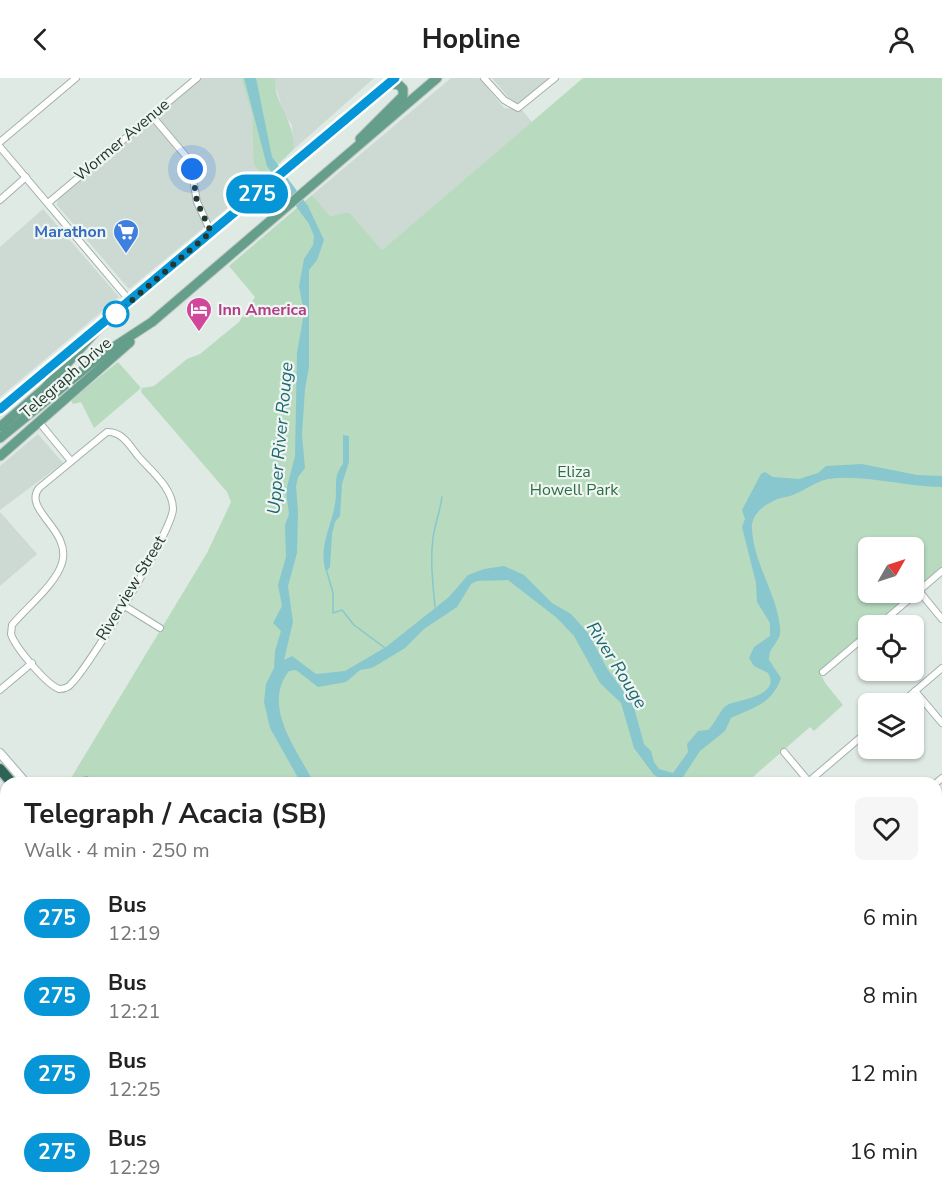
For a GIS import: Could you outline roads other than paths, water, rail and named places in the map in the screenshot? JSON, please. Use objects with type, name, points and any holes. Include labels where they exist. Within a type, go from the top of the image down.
[{"type":"main road","points":[[0,438],[103,354],[152,322],[437,78]]},
{"type":"main road","points":[[0,427],[44,389],[97,330],[392,80],[403,89],[403,96],[363,133],[354,148]]},
{"type":"main road","name":"Telegraph Drive","points":[[0,456],[152,322]]},
{"type":"main road","name":"Telegraph Drive","points":[[0,408],[97,330]]},
{"type":"main road","points":[[0,753],[21,777]]},
{"type":"street","points":[[76,78],[0,145],[130,301]]},
{"type":"street","name":"Wormer Avenue","points":[[48,203],[197,78]]},
{"type":"street","points":[[484,78],[504,100],[515,107],[523,106],[555,78]]},
{"type":"street","points":[[152,116],[190,162],[197,202],[211,232]]},
{"type":"street","points":[[0,200],[26,177]]},
{"type":"street","points":[[0,690],[32,663],[12,639],[11,628],[57,573],[64,553],[60,535],[36,506],[34,497],[39,488],[71,461],[39,422]]},
{"type":"street","name":"Riverview Street","points":[[32,663],[54,687],[68,687],[123,605],[168,525],[173,508],[170,495],[122,437],[114,432],[104,433],[71,461]]},
{"type":"street","points":[[924,587],[942,571]]},
{"type":"street","points":[[924,597],[942,619]]},
{"type":"street","points":[[891,615],[905,603]]},
{"type":"street","points":[[123,605],[160,628]]},
{"type":"street","points":[[824,672],[858,643]]},
{"type":"street","points":[[913,693],[942,668]]},
{"type":"street","points":[[915,691],[942,723]]},
{"type":"street","points":[[815,777],[858,740]]},
{"type":"street","points":[[784,752],[805,777]]},
{"type":"water","points":[[244,78],[256,78],[272,157],[308,206],[324,240],[317,260],[309,270],[309,367],[302,435],[305,468],[298,477],[296,486],[297,553],[288,586],[293,622],[284,660],[292,656],[316,674],[345,671],[386,647],[449,597],[468,575],[484,569],[504,566],[524,575],[552,603],[571,614],[588,633],[608,670],[633,704],[644,744],[651,751],[654,762],[659,769],[673,773],[688,752],[687,744],[698,731],[708,730],[729,704],[758,695],[769,687],[771,680],[768,673],[754,666],[749,658],[754,647],[770,636],[770,623],[757,602],[756,583],[742,527],[745,519],[742,510],[761,474],[765,472],[773,477],[799,479],[818,473],[826,466],[862,464],[917,475],[942,476],[942,487],[871,479],[828,479],[775,500],[759,511],[753,522],[753,541],[778,615],[780,633],[769,655],[769,660],[781,678],[772,694],[761,704],[731,718],[725,731],[700,751],[683,777],[654,775],[634,748],[621,703],[600,683],[574,636],[557,618],[508,580],[477,581],[471,584],[457,607],[424,629],[405,648],[372,668],[360,670],[346,682],[318,687],[296,670],[289,671],[281,685],[280,714],[292,743],[311,777],[298,777],[270,728],[264,702],[266,684],[274,668],[275,651],[281,631],[273,623],[282,606],[278,585],[286,557],[285,525],[289,514],[286,491],[295,456],[297,353],[304,313],[299,286],[304,259],[313,245],[314,236],[309,224],[267,166]]},
{"type":"water","points":[[343,435],[349,436],[349,462],[342,484],[340,516],[335,522],[332,534],[330,567],[326,572],[323,554],[335,504],[336,478],[343,464]]},
{"type":"waterway","points":[[435,607],[432,547],[442,497]]},
{"type":"waterway","points":[[327,572],[333,593],[333,613],[342,610],[354,625],[385,648]]},
{"type":"place","name":"Marathon","points":[[126,255]]},
{"type":"place","name":"Inn America","points":[[199,333]]},
{"type":"water label","name":"Upper River Rouge","points":[[280,438]]},
{"type":"water label","name":"River Rouge","points":[[617,665]]},
{"type":"park label","name":"Eliza Howell Park","points":[[574,481]]}]
